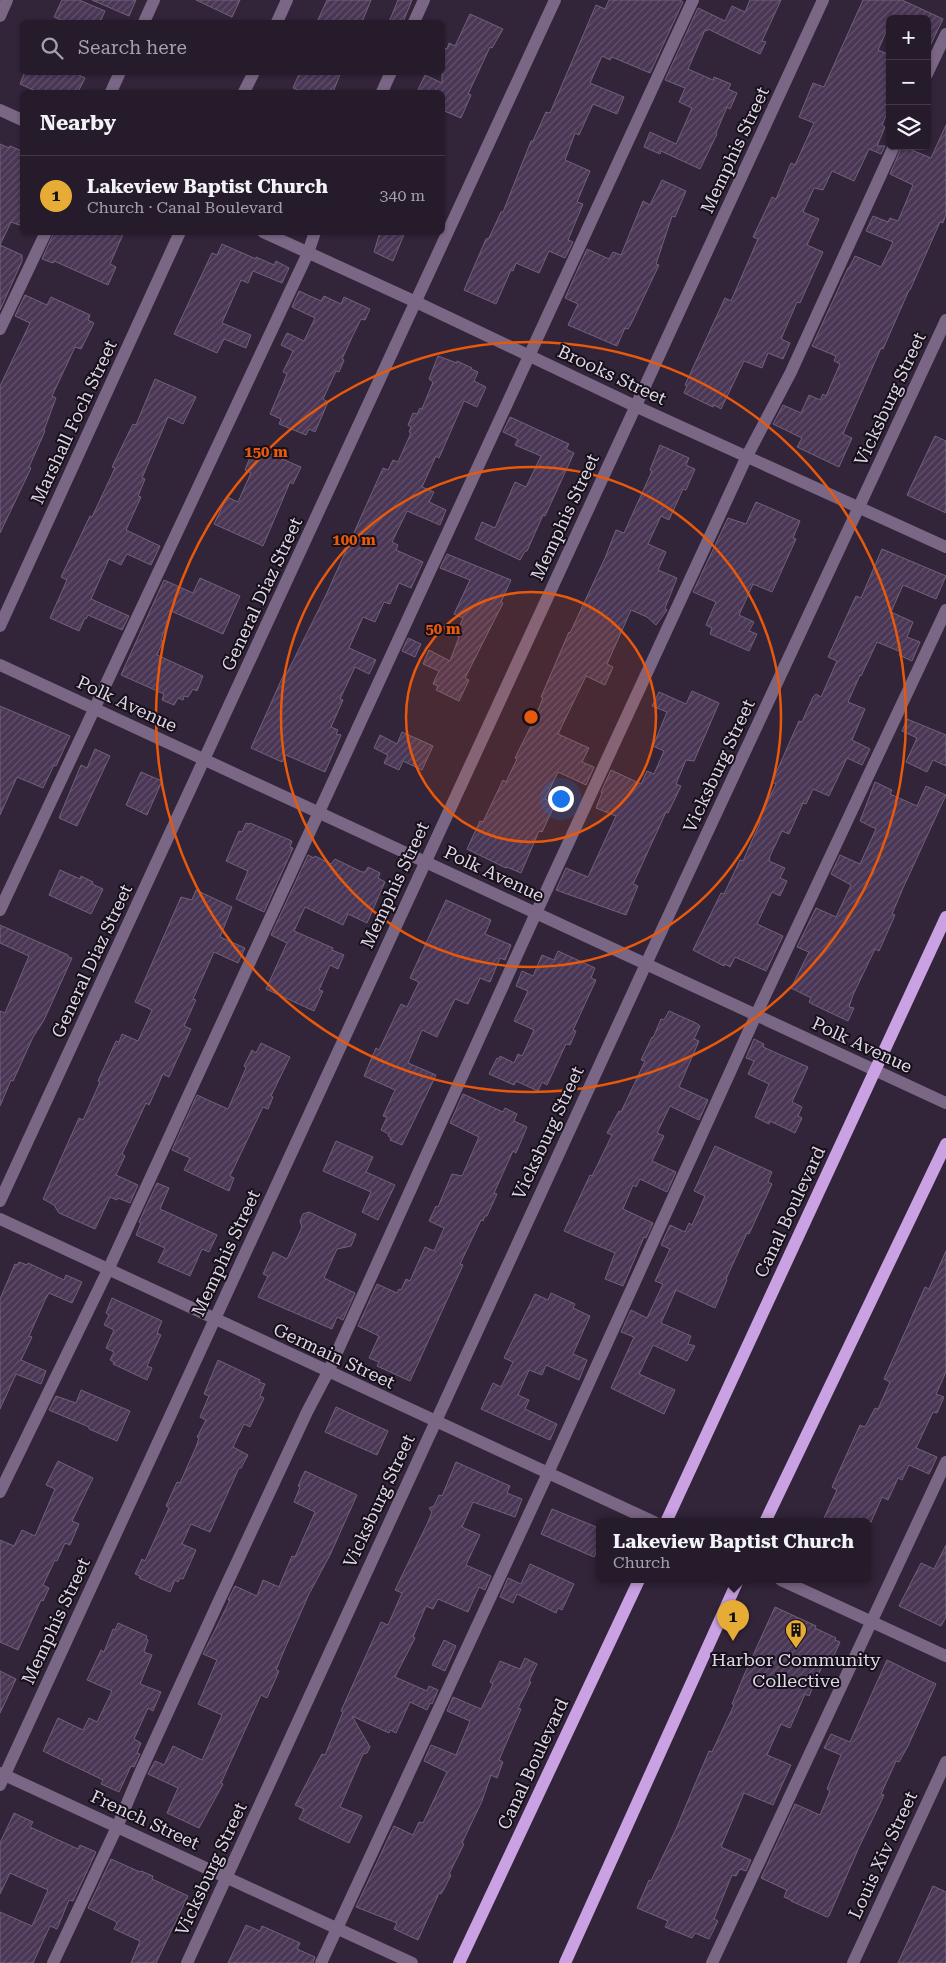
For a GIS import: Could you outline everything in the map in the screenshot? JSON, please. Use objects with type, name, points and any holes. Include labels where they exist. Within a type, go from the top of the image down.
[{"type":"main road","name":"Canal Boulevard","points":[[668,1518],[946,917]]},
{"type":"main road","points":[[767,1518],[946,1144]]},
{"type":"main road","name":"Canal Boulevard","points":[[459,1963],[638,1583]]},
{"type":"main road","points":[[566,1963],[737,1583]]},
{"type":"street","points":[[0,16],[7,0]]},
{"type":"street","points":[[145,20],[154,0]]},
{"type":"street","points":[[278,20],[287,0]]},
{"type":"street","points":[[415,20],[424,0]]},
{"type":"street","name":"General Diaz Street","points":[[0,1201],[555,0]]},
{"type":"street","points":[[0,1492],[108,1270],[693,0]]},
{"type":"street","name":"Memphis Street","points":[[2,1778],[823,0]]},
{"type":"street","points":[[931,66],[946,34]]},
{"type":"street","points":[[112,90],[119,75]]},
{"type":"street","points":[[245,90],[252,75]]},
{"type":"street","points":[[383,90],[390,75]]},
{"type":"street","points":[[0,110],[20,119]]},
{"type":"street","points":[[53,1963],[118,1827],[139,1775],[217,1604],[307,1412],[328,1372],[536,913],[747,456],[791,372],[892,150]]},
{"type":"street","points":[[0,329],[45,235]]},
{"type":"street","name":"Marshall Foch Street","points":[[0,626],[179,235]]},
{"type":"street","name":"Brooks Street","points":[[269,235],[635,406],[946,547]]},
{"type":"street","points":[[0,910],[308,253],[314,235]]},
{"type":"street","name":"Vicksburg Street","points":[[187,1963],[646,964],[946,320]]},
{"type":"street","points":[[320,1963],[548,1474],[756,1015],[946,610]]},
{"type":"street","name":"Polk Avenue","points":[[0,665],[946,1103]]},
{"type":"street","name":"Germain Street","points":[[0,1220],[645,1518]]},
{"type":"street","points":[[712,1963],[946,1462]]},
{"type":"street","points":[[787,1583],[946,1656]]},
{"type":"street","name":"Louis Xiv Street","points":[[853,1963],[946,1762]]},
{"type":"street","name":"French Street","points":[[2,1778],[118,1827],[412,1963]]},
{"type":"building","points":[[62,0],[79,0],[105,11],[101,20],[61,20],[54,17]]},
{"type":"building","points":[[92,0],[136,0],[129,16]]},
{"type":"building","points":[[196,0],[240,0],[232,17]]},
{"type":"building","points":[[327,0],[371,0],[363,20],[318,20]]},
{"type":"building","points":[[398,0],[412,0],[404,20],[390,20]]},
{"type":"building","points":[[609,0],[680,0],[683,2],[650,73],[612,57],[610,60],[602,56],[590,83],[624,97],[617,114],[593,104],[579,135],[575,133],[565,160],[590,171],[577,202],[583,204],[568,240],[573,242],[565,258],[549,251],[539,273],[516,263],[496,304],[464,290],[486,239],[489,238],[501,212],[503,212],[531,141],[533,141],[546,112],[550,113],[596,5],[605,9]]},
{"type":"building","points":[[750,0],[781,0],[762,41],[766,42],[760,54],[708,29],[707,31],[705,30],[688,69],[713,80],[714,77],[731,84],[728,89],[737,93],[730,109],[727,107],[717,134],[700,169],[661,151],[660,154],[644,147],[650,132],[676,144],[692,108],[679,102],[685,88],[665,80],[698,8],[725,21],[732,6],[745,12]]},
{"type":"building","points":[[863,0],[902,0],[943,19],[931,44],[931,15],[886,15],[886,32],[878,50],[886,53],[886,116],[882,125],[885,127],[877,146],[885,146],[881,154],[869,149],[854,181],[832,171],[823,190],[814,188],[803,212],[819,219],[807,245],[823,252],[800,303],[797,302],[781,339],[790,343],[783,359],[768,353],[762,368],[744,361],[721,409],[714,405],[713,407],[684,393],[687,386],[685,385],[725,298],[731,301],[758,239],[753,237],[772,197],[776,199],[791,163],[795,165],[814,123],[799,117],[813,83],[824,87]]},
{"type":"building","points":[[470,14],[503,29],[492,48],[490,47],[468,94],[471,95],[461,118],[445,111],[445,90],[418,90],[425,75],[442,83],[442,75],[445,75],[445,48],[447,49],[449,43],[455,46]]},
{"type":"building","points":[[24,75],[79,75],[85,78],[79,90],[34,90],[20,84]]},
{"type":"building","points":[[299,75],[340,75],[334,90],[298,90],[293,88]]},
{"type":"building","points":[[946,125],[946,214],[943,223],[940,222],[883,349],[881,348],[843,434],[852,438],[839,467],[797,447],[802,438],[773,424],[783,405],[801,413],[809,395],[820,400],[823,394],[826,396],[840,364],[834,361],[836,356],[812,346],[855,256],[881,267],[893,242],[866,231],[873,216],[888,222],[890,218],[898,221],[913,185],[890,174],[900,150],[912,150],[931,158]]},
{"type":"building","points":[[0,144],[20,150],[20,225],[11,222],[0,245]]},
{"type":"building","points":[[662,180],[686,191],[675,217],[672,216],[656,264],[659,265],[631,324],[628,329],[625,328],[617,346],[568,325],[578,304],[565,298],[587,249],[609,259],[613,252],[621,255],[643,201],[650,205]]},
{"type":"building","points":[[53,235],[123,235],[110,264],[116,267],[108,285],[54,261],[53,263],[42,259]]},
{"type":"building","points":[[379,235],[404,235],[393,261],[374,252]]},
{"type":"building","points":[[222,244],[256,259],[256,257],[274,265],[276,261],[289,268],[282,283],[253,271],[248,283],[241,280],[222,323],[251,335],[246,348],[224,339],[217,353],[174,334],[212,253],[217,255]]},
{"type":"building","points":[[0,245],[22,255],[22,261],[0,310]]},
{"type":"building","points":[[299,291],[321,301],[324,296],[341,304],[344,297],[370,309],[365,320],[361,319],[342,359],[344,360],[339,372],[336,371],[323,399],[328,402],[315,432],[309,429],[306,435],[279,424],[281,419],[270,414],[287,374],[283,372],[293,351],[281,345],[287,333],[304,341],[315,318],[292,307]]},
{"type":"building","points":[[25,295],[47,305],[51,297],[90,315],[88,320],[94,323],[81,349],[75,347],[52,396],[56,398],[45,431],[29,467],[31,468],[0,533],[0,386],[30,323],[15,316]]},
{"type":"building","points":[[438,356],[457,363],[457,361],[472,368],[478,372],[474,381],[486,387],[477,407],[464,401],[439,458],[436,456],[422,487],[434,492],[429,502],[446,510],[440,525],[407,511],[392,542],[398,545],[396,550],[423,562],[411,588],[399,583],[390,604],[384,602],[375,622],[363,617],[349,648],[376,660],[369,674],[355,667],[340,699],[343,700],[331,727],[338,730],[336,734],[341,735],[325,772],[286,755],[282,762],[251,748],[284,674],[286,675],[326,595],[383,468],[388,470],[393,460],[398,462],[411,433],[409,432],[411,427],[408,425],[413,413],[417,414],[420,408],[422,409],[433,382],[429,379]]},
{"type":"building","points":[[155,379],[196,397],[183,424],[168,417],[142,478],[145,479],[138,496],[141,497],[126,530],[160,546],[151,565],[127,554],[121,565],[109,559],[91,599],[129,616],[122,630],[88,615],[79,631],[50,618],[67,580],[61,577],[90,516],[92,517],[115,468],[112,467],[133,424],[136,425]]},
{"type":"building","points":[[510,417],[569,444],[566,449],[574,453],[545,516],[543,515],[527,551],[525,551],[520,560],[475,539],[482,522],[495,528],[515,482],[526,487],[541,456],[515,445],[518,439],[503,432]]},
{"type":"building","points":[[935,436],[946,441],[946,513],[907,495]]},
{"type":"building","points":[[660,445],[689,458],[686,465],[695,469],[686,490],[683,489],[669,520],[661,516],[648,544],[666,552],[658,570],[677,578],[665,608],[667,610],[656,625],[647,617],[631,610],[607,664],[613,667],[605,685],[586,676],[558,734],[589,748],[582,762],[594,767],[586,785],[558,772],[545,799],[555,804],[542,832],[539,831],[521,873],[506,868],[467,849],[480,821],[483,822],[503,780],[506,782],[517,759],[515,758],[533,722],[543,698],[541,697],[569,632],[605,558],[616,530],[624,533],[652,471],[650,470]]},
{"type":"building","points":[[254,447],[301,467],[293,484],[290,482],[263,546],[214,524],[227,497],[238,502],[251,473],[245,470]]},
{"type":"building","points":[[756,502],[800,521],[793,538],[796,539],[772,592],[753,584],[739,615],[754,622],[749,631],[757,634],[749,651],[710,634],[712,628],[706,625],[716,602],[693,592],[728,518],[746,524]]},
{"type":"building","points":[[882,549],[946,576],[936,599],[903,585],[891,612],[913,622],[907,637],[920,642],[912,661],[899,655],[901,652],[877,642],[848,702],[865,709],[852,740],[870,749],[862,765],[847,758],[829,796],[813,789],[806,804],[803,803],[789,834],[782,831],[770,856],[769,861],[785,868],[780,878],[787,881],[780,896],[772,892],[757,924],[783,936],[766,971],[735,957],[730,967],[725,964],[724,966],[693,950],[721,893],[724,894],[740,860],[743,861],[760,823],[758,822],[776,784],[772,782],[799,721],[802,722],[813,697],[816,694],[821,697],[837,661],[828,657],[856,596],[861,598]]},
{"type":"building","points":[[447,554],[511,580],[501,602],[503,603],[465,678],[469,680],[459,701],[436,690],[438,686],[433,684],[439,671],[423,664],[429,650],[450,661],[459,637],[456,635],[463,618],[454,614],[470,580],[440,568]]},
{"type":"building","points":[[200,578],[240,596],[223,634],[171,611],[157,655],[203,676],[197,691],[193,689],[188,697],[184,696],[183,700],[178,698],[174,705],[162,700],[164,694],[121,675],[164,580],[193,593]]},
{"type":"building","points":[[408,638],[421,644],[415,657],[402,651]]},
{"type":"building","points":[[692,691],[719,703],[694,761],[686,760],[676,784],[681,786],[668,813],[666,812],[633,884],[638,886],[626,915],[556,890],[566,868],[588,877],[616,816],[596,808],[611,770],[641,784],[647,771],[654,774],[664,751],[653,746],[667,712],[652,706],[659,692],[686,704]]},
{"type":"building","points":[[0,706],[70,736],[43,788],[17,777],[0,815]]},
{"type":"building","points":[[907,719],[946,735],[946,766],[933,760],[927,772],[906,762],[917,738],[902,731]]},
{"type":"building","points":[[402,732],[433,746],[422,770],[403,761],[399,770],[384,763],[388,755],[374,748],[380,735],[397,744]]},
{"type":"building","points":[[95,749],[110,756],[77,826],[59,818],[81,765],[87,768]]},
{"type":"building","points":[[141,772],[162,781],[147,815],[126,805]]},
{"type":"building","points":[[875,782],[892,790],[890,794],[917,806],[926,786],[946,795],[903,888],[892,914],[895,915],[879,951],[875,949],[853,995],[849,1007],[854,1008],[848,1021],[812,1004],[809,1002],[811,998],[791,988],[809,952],[797,947],[816,908],[836,917],[851,885],[831,874],[840,855],[860,864],[876,829],[860,821]]},
{"type":"building","points":[[246,823],[292,841],[290,847],[293,848],[264,912],[236,899],[248,871],[226,861],[239,831],[242,832]]},
{"type":"building","points":[[308,855],[314,858],[315,856],[331,864],[335,859],[362,872],[365,872],[368,867],[380,873],[378,878],[385,882],[367,923],[348,914],[343,925],[305,907],[294,931],[333,948],[332,950],[344,955],[338,969],[330,965],[319,990],[323,991],[314,1011],[266,989],[287,943],[271,935]]},
{"type":"building","points":[[60,870],[80,879],[81,876],[103,889],[91,914],[49,895]]},
{"type":"building","points":[[196,890],[232,907],[220,937],[245,948],[238,963],[214,952],[193,999],[196,1000],[184,1026],[191,1029],[169,1077],[163,1074],[149,1105],[146,1103],[122,1154],[125,1156],[116,1175],[138,1185],[130,1203],[110,1197],[95,1229],[59,1213],[54,1205],[43,1199],[79,1118],[83,1120],[116,1041],[119,1042],[122,1034],[138,1041],[152,1010],[135,1002],[181,897],[192,900]]},
{"type":"building","points":[[446,900],[491,920],[485,934],[511,945],[505,960],[500,958],[490,982],[480,978],[468,1004],[455,999],[437,1037],[422,1030],[408,1063],[436,1075],[402,1145],[390,1140],[389,1134],[381,1130],[387,1117],[383,1116],[395,1090],[364,1076],[376,1048],[379,1050],[401,1004],[407,1007],[419,982],[410,978]]},
{"type":"building","points":[[0,925],[72,958],[44,1020],[33,1037],[13,1081],[11,1080],[0,1106],[0,1011],[5,1013],[29,956],[0,943]]},
{"type":"building","points":[[558,951],[595,968],[591,978],[596,980],[573,1030],[576,1031],[570,1045],[566,1044],[547,1085],[542,1082],[538,1091],[516,1081],[514,1085],[489,1074],[497,1058],[499,1059],[500,1056],[514,1063],[518,1054],[522,1056],[534,1030],[514,1021],[528,991],[516,986],[522,971],[533,976],[542,955],[554,960]]},
{"type":"building","points":[[669,1011],[700,1026],[694,1039],[699,1041],[679,1087],[708,1100],[699,1120],[670,1106],[657,1133],[664,1136],[652,1161],[676,1172],[667,1192],[640,1179],[636,1187],[633,1185],[623,1209],[653,1223],[646,1238],[644,1237],[623,1286],[605,1279],[615,1253],[564,1231],[590,1175],[592,1176],[612,1135],[607,1133],[619,1111],[621,1112],[645,1061],[641,1060],[661,1019],[664,1020]]},
{"type":"building","points":[[754,1039],[764,1044],[763,1047],[808,1067],[792,1102],[802,1107],[798,1116],[802,1118],[795,1133],[770,1121],[769,1124],[755,1117],[769,1084],[748,1074],[754,1061],[746,1058]]},
{"type":"building","points":[[261,1043],[290,1057],[271,1096],[273,1097],[268,1109],[263,1107],[230,1176],[234,1178],[229,1191],[184,1170],[190,1158],[172,1150],[197,1095],[228,1109],[252,1050],[256,1053]]},
{"type":"building","points":[[463,1094],[503,1112],[505,1108],[517,1114],[514,1121],[527,1127],[516,1153],[513,1151],[494,1193],[497,1194],[487,1216],[485,1216],[483,1221],[481,1220],[460,1264],[463,1265],[410,1381],[377,1366],[379,1362],[369,1358],[379,1336],[358,1326],[377,1284],[397,1293],[399,1289],[401,1290],[406,1279],[410,1281],[425,1247],[434,1251],[444,1228],[429,1221],[436,1206],[438,1207],[452,1174],[462,1176],[479,1137],[450,1123]]},
{"type":"building","points":[[336,1141],[373,1157],[366,1172],[395,1185],[378,1220],[362,1212],[371,1192],[323,1171]]},
{"type":"building","points":[[715,1146],[772,1172],[768,1182],[772,1184],[749,1234],[747,1233],[715,1308],[676,1290],[661,1323],[691,1336],[688,1344],[695,1346],[687,1361],[653,1345],[639,1374],[675,1390],[664,1414],[611,1388],[634,1337],[621,1332],[631,1310],[647,1318],[663,1284],[655,1281],[670,1249],[661,1245],[670,1225],[685,1232],[689,1223],[692,1225],[705,1196],[694,1191]]},
{"type":"building","points":[[157,1183],[169,1188],[160,1209],[217,1235],[209,1252],[202,1249],[190,1276],[158,1262],[165,1248],[136,1235],[141,1223],[139,1222]]},
{"type":"building","points":[[309,1212],[356,1234],[351,1246],[337,1249],[324,1278],[355,1293],[343,1320],[337,1317],[332,1329],[258,1297],[268,1276],[263,1274],[273,1252],[287,1259],[302,1227],[300,1221],[303,1214]]},
{"type":"building","points":[[946,1251],[946,1372],[936,1394],[944,1397],[937,1413],[933,1412],[916,1448],[937,1457],[929,1474],[909,1465],[902,1480],[898,1478],[888,1500],[882,1497],[871,1522],[871,1518],[824,1518],[837,1490],[832,1487],[860,1425],[865,1427],[875,1408],[878,1409],[890,1382],[884,1379],[925,1287],[929,1289]]},
{"type":"building","points":[[19,1262],[27,1265],[28,1263],[64,1280],[66,1275],[82,1282],[72,1303],[49,1293],[29,1336],[32,1337],[21,1360],[46,1371],[41,1384],[16,1374],[0,1409],[0,1299],[15,1264],[17,1265]]},
{"type":"building","points":[[551,1293],[575,1304],[573,1308],[590,1316],[573,1354],[587,1360],[579,1380],[546,1365],[542,1375],[529,1370],[518,1395],[529,1400],[525,1409],[557,1424],[550,1440],[481,1409],[493,1383],[501,1387],[513,1362],[504,1358],[535,1294],[548,1300]]},
{"type":"building","points":[[112,1298],[162,1321],[157,1333],[161,1335],[147,1366],[152,1368],[147,1380],[113,1364],[114,1362],[110,1360],[114,1352],[106,1348],[114,1330],[104,1325],[109,1315],[106,1313]]},
{"type":"building","points":[[218,1360],[265,1384],[260,1396],[264,1398],[250,1427],[244,1424],[233,1447],[248,1455],[241,1468],[239,1468],[210,1532],[191,1524],[182,1544],[196,1550],[183,1579],[180,1578],[178,1582],[175,1580],[170,1592],[139,1578],[140,1576],[135,1574],[142,1559],[145,1561],[169,1508],[166,1506],[177,1482],[180,1483],[196,1447],[199,1438],[197,1437],[206,1420],[200,1417],[209,1396],[204,1394]]},
{"type":"building","points":[[81,1390],[130,1411],[117,1441],[49,1410],[56,1396],[76,1403]]},
{"type":"building","points":[[336,1407],[388,1431],[377,1455],[325,1432]]},
{"type":"building","points":[[58,1461],[93,1478],[72,1521],[79,1524],[70,1545],[65,1543],[57,1561],[55,1560],[43,1585],[49,1588],[43,1601],[41,1600],[18,1650],[0,1642],[0,1540],[14,1546],[22,1530],[35,1536],[55,1489],[46,1485]]},
{"type":"building","points":[[456,1462],[510,1486],[507,1493],[522,1499],[515,1517],[473,1502],[462,1527],[480,1535],[466,1565],[491,1576],[485,1590],[479,1587],[468,1612],[438,1599],[433,1609],[426,1606],[413,1637],[415,1638],[395,1677],[427,1691],[429,1686],[438,1690],[432,1704],[430,1703],[427,1710],[410,1702],[396,1733],[390,1730],[389,1733],[352,1716],[370,1747],[367,1753],[363,1754],[340,1807],[362,1816],[349,1843],[299,1819],[304,1809],[295,1805],[322,1754],[325,1755],[343,1712],[341,1711],[381,1622],[388,1625],[402,1593],[395,1590],[428,1522],[432,1512],[429,1508],[434,1506],[439,1495],[442,1496]]},
{"type":"building","points":[[305,1471],[357,1495],[330,1555],[309,1594],[276,1670],[279,1671],[267,1698],[261,1695],[221,1783],[223,1784],[199,1828],[167,1813],[178,1788],[148,1774],[155,1761],[164,1765],[173,1746],[202,1760],[222,1715],[198,1704],[217,1660],[203,1654],[235,1586],[257,1596],[263,1580],[279,1587],[292,1556],[295,1557],[315,1512],[294,1502],[300,1487],[298,1486]]},
{"type":"building","points":[[552,1509],[596,1527],[596,1553],[594,1557],[541,1534]]},
{"type":"building","points":[[946,1545],[946,1617],[941,1626],[899,1606],[921,1563],[934,1569]]},
{"type":"building","points":[[530,1564],[574,1584],[562,1610],[558,1608],[556,1613],[517,1594],[513,1603],[500,1597],[508,1578],[521,1584]]},
{"type":"building","points":[[775,1607],[816,1626],[815,1628],[836,1638],[835,1640],[840,1642],[833,1658],[827,1655],[809,1696],[805,1694],[790,1728],[781,1724],[767,1755],[791,1765],[773,1805],[744,1793],[721,1847],[751,1860],[746,1871],[740,1869],[736,1876],[732,1875],[714,1919],[718,1921],[709,1939],[695,1933],[692,1938],[665,1927],[668,1921],[637,1908],[649,1880],[651,1881],[676,1829],[709,1751],[712,1752],[734,1705],[732,1704]]},
{"type":"building","points":[[118,1623],[147,1636],[148,1640],[144,1652],[152,1655],[140,1684],[161,1692],[153,1711],[148,1708],[134,1739],[141,1743],[137,1753],[140,1754],[134,1767],[131,1766],[119,1792],[101,1784],[103,1780],[43,1751],[58,1718],[83,1730],[89,1718],[97,1722],[112,1691],[87,1680],[101,1650],[104,1652],[113,1629],[115,1630]]},
{"type":"building","points":[[444,1640],[456,1646],[445,1671],[432,1665]]},
{"type":"building","points":[[525,1658],[537,1664],[529,1681],[531,1682],[518,1708],[521,1709],[499,1760],[503,1762],[497,1778],[491,1775],[482,1801],[462,1843],[464,1844],[449,1874],[451,1875],[441,1894],[439,1893],[418,1940],[394,1929],[397,1923],[356,1907],[394,1826],[413,1835],[419,1822],[423,1823],[447,1772],[424,1761],[431,1745],[456,1755],[470,1721],[447,1711],[453,1697],[481,1709],[493,1684],[490,1682],[500,1661],[520,1669]]},
{"type":"building","points":[[887,1660],[936,1684],[908,1746],[899,1762],[896,1761],[881,1794],[884,1795],[827,1917],[784,1897],[787,1890],[761,1878],[795,1804],[820,1815],[830,1791],[827,1789],[841,1755],[824,1748],[831,1734],[850,1742]]},
{"type":"building","points":[[0,1671],[16,1679],[0,1713]]},
{"type":"building","points":[[14,1813],[33,1822],[30,1827],[78,1849],[80,1845],[96,1852],[73,1901],[69,1900],[57,1929],[50,1926],[33,1963],[0,1963],[0,1912],[32,1926],[48,1890],[10,1873],[0,1894],[0,1843]]},
{"type":"building","points":[[111,1859],[153,1876],[152,1879],[188,1896],[156,1963],[131,1963],[140,1941],[114,1929],[117,1923],[115,1921],[88,1908]]},
{"type":"building","points":[[933,1886],[946,1892],[946,1963],[898,1963]]},
{"type":"building","points":[[246,1925],[260,1931],[262,1926],[300,1943],[297,1949],[315,1957],[313,1963],[228,1963]]},
{"type":"place","name":"Lakeview Baptist Church","points":[[733,1641]]},
{"type":"place","name":"Harbor Community Collective","points":[[796,1649]]}]
